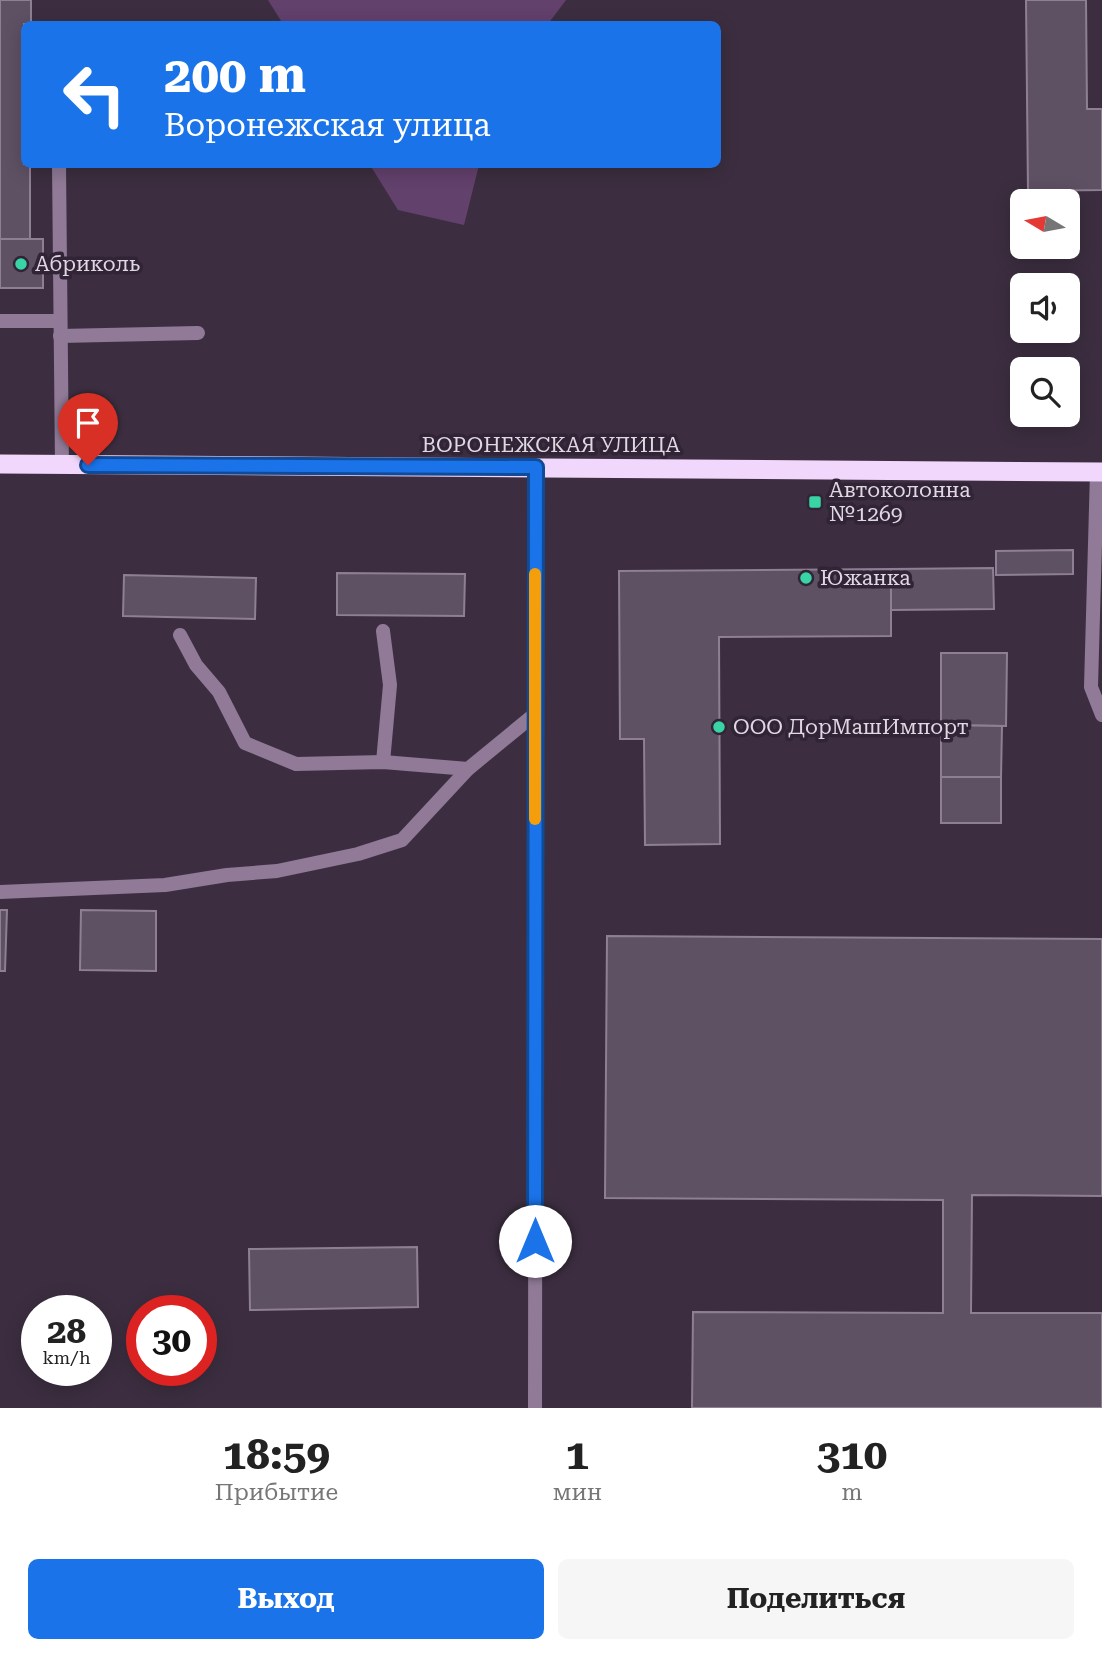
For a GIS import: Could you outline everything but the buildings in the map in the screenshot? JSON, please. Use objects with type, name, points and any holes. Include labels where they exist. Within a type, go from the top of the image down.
[{"type":"highway","name":"ВОРОНЕЖСКАЯ УЛИЦА","points":[[0,464],[1100,472]]},
{"type":"street","points":[[59,168],[62,465]]},
{"type":"street","points":[[0,321],[60,321]]},
{"type":"street","points":[[60,337],[198,333]]},
{"type":"street","points":[[535,1408],[536,467]]},
{"type":"street","points":[[1100,472],[1090,687],[1102,715]]},
{"type":"street","points":[[383,631],[390,685],[383,762]]},
{"type":"street","points":[[180,635],[195,665],[219,692],[246,743],[296,764],[383,762],[468,769]]},
{"type":"street","points":[[0,892],[165,885],[227,875],[277,871],[358,854],[402,840],[468,769],[535,714]]},
{"type":"shaded area","points":[[268,0],[566,0],[550,21],[281,21]]},
{"type":"shaded area","points":[[372,168],[478,168],[464,225],[398,210]]},
{"type":"slow traffic","points":[[535,574],[535,819]]},
{"type":"place","name":"Абриколь","points":[[21,264]]},
{"type":"place","name":"Автоколонна №1269","points":[[815,502]]},
{"type":"place","name":"Южанка","points":[[806,578]]},
{"type":"place","name":"ООО ДорМашИмпорт","points":[[719,727]]},
{"type":"route","points":[[88,465],[536,467],[535,1241]]}]
